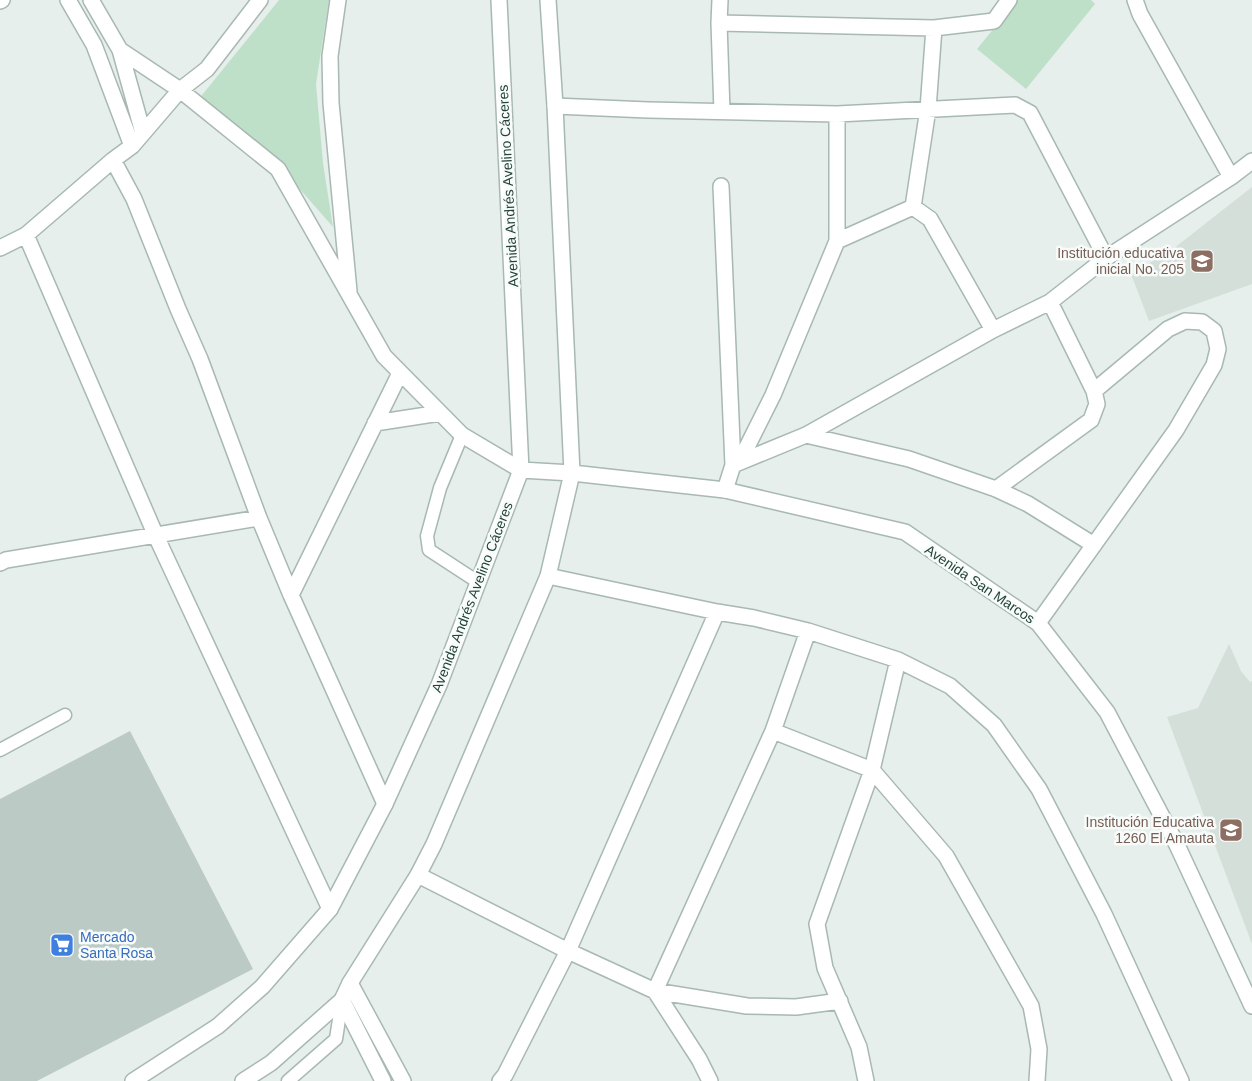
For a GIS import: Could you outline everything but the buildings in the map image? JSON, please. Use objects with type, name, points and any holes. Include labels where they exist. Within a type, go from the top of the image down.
[{"type":"street","points":[[68,0],[94,45],[132,146]]},
{"type":"street","points":[[91,0],[120,50],[144,134]]},
{"type":"street","points":[[0,248],[26,235],[132,146],[180,90],[207,69],[260,0]]},
{"type":"street","points":[[338,0],[330,56],[331,102],[349,297]]},
{"type":"street","name":"Avenida Andrés Avelino Cáceres","points":[[133,1081],[218,1026],[262,988],[330,909],[385,804],[439,685],[522,470],[499,0]]},
{"type":"street","points":[[243,1081],[271,1063],[342,1000],[350,983],[418,875],[434,844],[548,576],[572,473],[555,106],[548,0]]},
{"type":"street","points":[[720,0],[722,112]]},
{"type":"street","points":[[719,23],[934,28],[994,21],[1008,0]]},
{"type":"street","points":[[1135,0],[1140,14],[1231,177]]},
{"type":"street","points":[[913,207],[928,109],[934,28]]},
{"type":"street","points":[[120,50],[180,90],[278,169],[384,356],[462,435],[522,470]]},
{"type":"street","points":[[555,106],[837,114],[1015,105],[1030,113],[1106,258]]},
{"type":"street","points":[[733,466],[743,455],[772,394],[837,240],[837,114]]},
{"type":"street","points":[[113,160],[134,198],[178,310],[200,359],[259,518],[291,595],[385,804]]},
{"type":"street","points":[[733,466],[806,434],[993,330],[1050,302],[1106,258],[1231,177],[1252,161]]},
{"type":"street","points":[[721,186],[733,466],[725,490]]},
{"type":"street","points":[[837,240],[913,207]]},
{"type":"street","points":[[913,207],[930,219],[993,330]]},
{"type":"street","points":[[26,235],[156,536],[330,909]]},
{"type":"street","points":[[996,489],[1091,420],[1097,404],[1094,391],[1050,302]]},
{"type":"street","points":[[1038,623],[1176,430],[1214,364],[1218,349],[1214,331],[1202,322],[1186,321],[1168,330],[1094,391]]},
{"type":"street","points":[[291,595],[400,373]]},
{"type":"street","points":[[375,423],[440,413]]},
{"type":"street","points":[[806,434],[909,459],[996,489],[1028,504],[1094,545]]},
{"type":"street","name":"Avenida San Marcos","points":[[522,470],[572,473],[725,490],[905,532],[1038,623],[1107,712],[1178,845],[1252,1006]]},
{"type":"street","points":[[2,556],[156,536],[259,518]]},
{"type":"street","points":[[548,576],[754,618],[808,631],[898,660],[950,686],[994,725],[1038,789],[1104,914],[1181,1081]]},
{"type":"street","points":[[506,1079],[568,951],[718,612]]},
{"type":"street","points":[[655,991],[773,731],[808,631]]},
{"type":"street","points":[[866,1081],[859,1047],[825,968],[817,924],[872,770],[898,660]]},
{"type":"street","points":[[773,731],[872,770],[946,856],[1031,1006],[1039,1049],[1037,1081]]},
{"type":"street","points":[[418,875],[568,951],[655,991],[747,1006],[796,1007],[840,1001]]},
{"type":"street","points":[[350,983],[402,1081]]},
{"type":"street","points":[[655,991],[699,1059],[710,1081]]},
{"type":"street","points":[[342,1000],[383,1081]]},
{"type":"lane","points":[[462,435],[440,488],[426,536],[430,550],[478,582]]},
{"type":"lane","points":[[0,750],[65,715]]},
{"type":"lane","points":[[288,1081],[336,1039],[342,1000]]},
{"type":"shaded area","name":"Institución educativa inicial No. 205","points":[[1252,187],[1252,284],[1149,321],[1131,274],[1173,249]]},
{"type":"shaded area","name":"Institución Educativa 1260 El Amauta","points":[[1229,644],[1241,671],[1250,682],[1252,681],[1252,944],[1167,717],[1198,708]]},
{"type":"green space","points":[[279,0],[329,0],[316,84],[323,163],[333,227],[276,162],[194,105]]},
{"type":"green space","points":[[1017,0],[1091,0],[1095,4],[1026,89],[977,49]]},
{"type":"place","name":"Institución educativa inicial No. 205","points":[[1202,261]]},
{"type":"place","name":"Institución Educativa 1260 El Amauta","points":[[1231,830]]},
{"type":"place","name":"Mercado Santa Rosa","points":[[62,945]]}]
